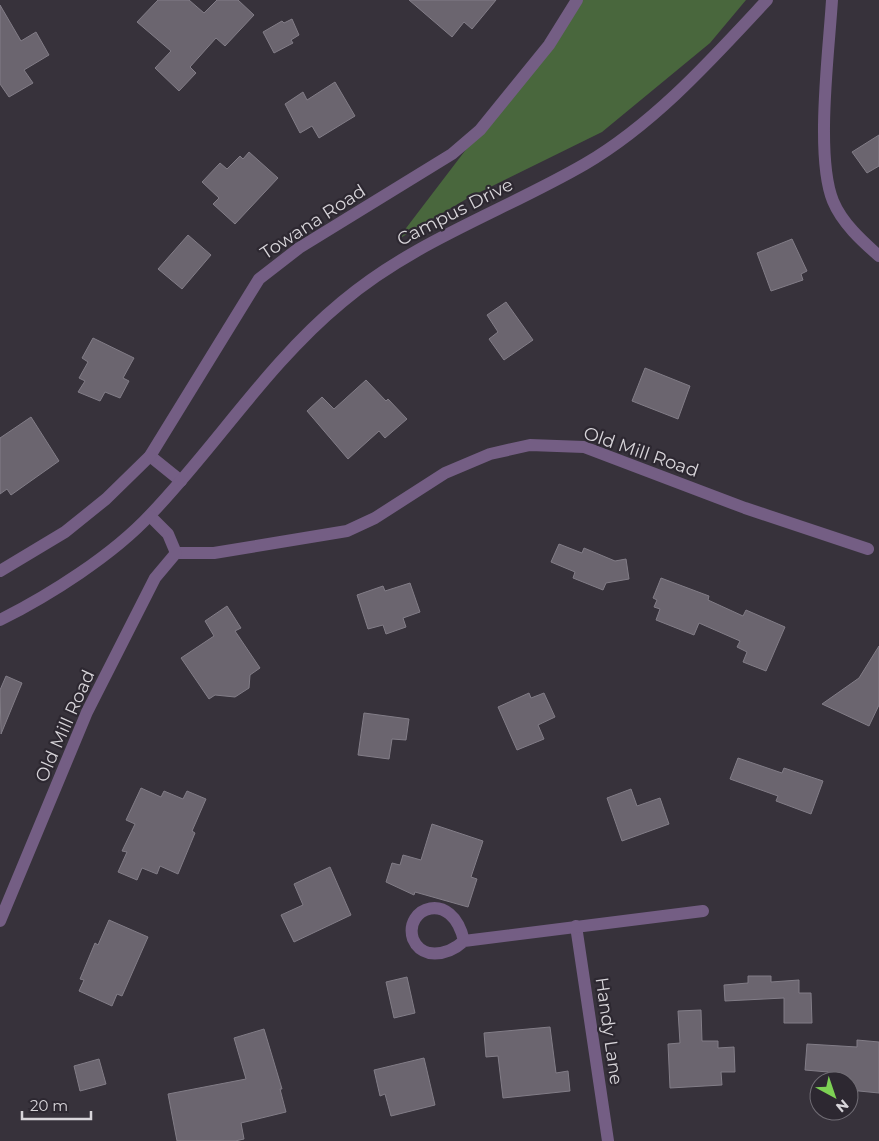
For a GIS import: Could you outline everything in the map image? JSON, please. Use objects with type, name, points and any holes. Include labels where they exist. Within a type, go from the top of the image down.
[{"type":"street","name":"Towana Road","points":[[0,571],[66,532],[106,498],[150,456],[259,279],[299,248],[452,154],[480,130],[503,105],[549,45],[577,0]]},
{"type":"street","name":"Campus Drive","points":[[181,481],[285,356],[341,302],[421,246],[537,191],[588,162],[618,141],[675,95],[767,0]]},
{"type":"street","points":[[832,0],[825,121],[825,159],[829,186],[832,199],[849,227],[879,256]]},
{"type":"street","name":"Old Mill Road","points":[[0,921],[87,712],[155,578],[176,553],[214,553],[347,531],[375,518],[445,473],[490,454],[530,445],[584,447],[745,508],[868,549]]},
{"type":"street","points":[[0,620],[26,607],[89,566],[150,516],[181,481],[150,456]]},
{"type":"street","points":[[150,516],[168,534],[176,553]]},
{"type":"street","points":[[464,941],[703,911]]},
{"type":"street","name":"Handy Lane","points":[[576,926],[608,1141]]},
{"type":"green space","points":[[580,0],[746,0],[710,43],[602,132],[468,198],[397,240]]},
{"type":"building","points":[[158,0],[189,0],[204,13],[217,0],[238,0],[254,15],[225,46],[216,38],[190,67],[196,73],[179,91],[155,68],[171,51],[137,22]]},
{"type":"building","points":[[409,0],[496,0],[472,29],[464,22],[452,37]]},
{"type":"building","points":[[0,5],[21,41],[36,32],[49,55],[24,70],[33,83],[9,97],[0,84]]},
{"type":"building","points":[[292,19],[299,35],[291,40],[293,43],[274,53],[263,32],[282,21],[284,23]]},
{"type":"building","points":[[335,82],[355,116],[319,138],[312,126],[300,133],[285,104],[303,92],[307,100]]},
{"type":"building","points":[[879,135],[879,166],[867,173],[852,152]]},
{"type":"building","points":[[249,152],[278,178],[235,224],[213,204],[219,198],[202,182],[220,163],[227,169],[240,156],[243,159]]},
{"type":"building","points":[[188,235],[211,255],[182,289],[158,269]]},
{"type":"building","points":[[792,239],[807,271],[801,274],[803,280],[771,291],[757,253]]},
{"type":"building","points":[[506,302],[533,340],[504,360],[489,339],[498,332],[487,315]]},
{"type":"building","points":[[93,338],[134,358],[123,378],[129,381],[120,398],[105,392],[100,401],[78,392],[85,381],[79,378],[88,362],[82,358]]},
{"type":"building","points":[[645,368],[690,386],[678,419],[632,401]]},
{"type":"building","points":[[366,380],[407,419],[385,438],[379,431],[348,459],[307,411],[322,397],[334,409]]},
{"type":"building","points":[[31,417],[59,461],[11,495],[7,489],[0,494],[0,438]]},
{"type":"building","points":[[559,544],[582,553],[584,548],[615,561],[626,559],[629,579],[606,583],[603,590],[573,578],[575,572],[551,562]]},
{"type":"building","points":[[661,578],[709,596],[708,600],[743,616],[746,610],[785,627],[766,671],[743,662],[747,652],[737,647],[740,641],[699,623],[694,635],[656,620],[660,609],[654,607],[657,600],[653,598]]},
{"type":"building","points":[[410,583],[420,612],[403,618],[406,627],[386,634],[383,625],[368,629],[357,595],[383,586],[385,591]]},
{"type":"building","points":[[227,606],[241,628],[235,631],[260,668],[250,675],[249,688],[235,697],[215,695],[209,699],[181,658],[214,636],[205,621]]},
{"type":"building","points":[[879,646],[879,705],[869,726],[822,704],[859,678]]},
{"type":"building","points":[[6,676],[22,683],[1,734],[0,690]]},
{"type":"building","points":[[529,693],[531,698],[544,693],[555,717],[538,725],[544,739],[517,750],[498,707]]},
{"type":"building","points":[[364,713],[409,719],[406,740],[392,739],[389,759],[358,755]]},
{"type":"building","points":[[738,758],[782,773],[784,768],[823,781],[811,814],[776,801],[778,796],[730,779]]},
{"type":"building","points":[[141,788],[161,797],[164,791],[183,799],[187,791],[206,799],[192,831],[195,833],[178,874],[160,866],[157,874],[142,868],[137,880],[118,872],[127,852],[122,851],[135,824],[126,820]]},
{"type":"building","points":[[631,789],[637,806],[660,798],[669,824],[622,841],[607,798]]},
{"type":"building","points":[[432,824],[483,841],[471,877],[477,879],[468,907],[415,892],[414,895],[386,882],[392,863],[400,865],[403,855],[421,860]]},
{"type":"building","points":[[330,867],[351,915],[294,942],[281,915],[303,905],[294,884]]},
{"type":"building","points":[[109,920],[148,937],[122,996],[117,994],[112,1006],[79,991],[84,980],[80,979],[95,943],[98,945]]},
{"type":"building","points":[[748,976],[771,976],[771,982],[799,980],[799,993],[811,993],[812,1023],[784,1023],[784,998],[725,1001],[724,985],[748,983]]},
{"type":"building","points":[[407,977],[415,1013],[394,1018],[386,982]]},
{"type":"building","points":[[701,1010],[702,1041],[718,1041],[718,1048],[734,1047],[735,1072],[721,1072],[722,1085],[670,1088],[668,1044],[680,1043],[678,1011]]},
{"type":"building","points":[[550,1027],[556,1073],[568,1071],[570,1091],[503,1098],[498,1056],[486,1057],[484,1033]]},
{"type":"building","points":[[264,1029],[282,1089],[280,1089],[286,1112],[241,1123],[244,1139],[235,1141],[177,1141],[168,1094],[246,1079],[234,1038]]},
{"type":"building","points":[[857,1040],[879,1042],[879,1093],[859,1091],[859,1071],[805,1070],[807,1044],[857,1047]]},
{"type":"building","points":[[424,1058],[435,1105],[391,1116],[385,1094],[380,1096],[374,1070]]},
{"type":"building","points":[[99,1059],[106,1084],[80,1091],[74,1066]]}]
